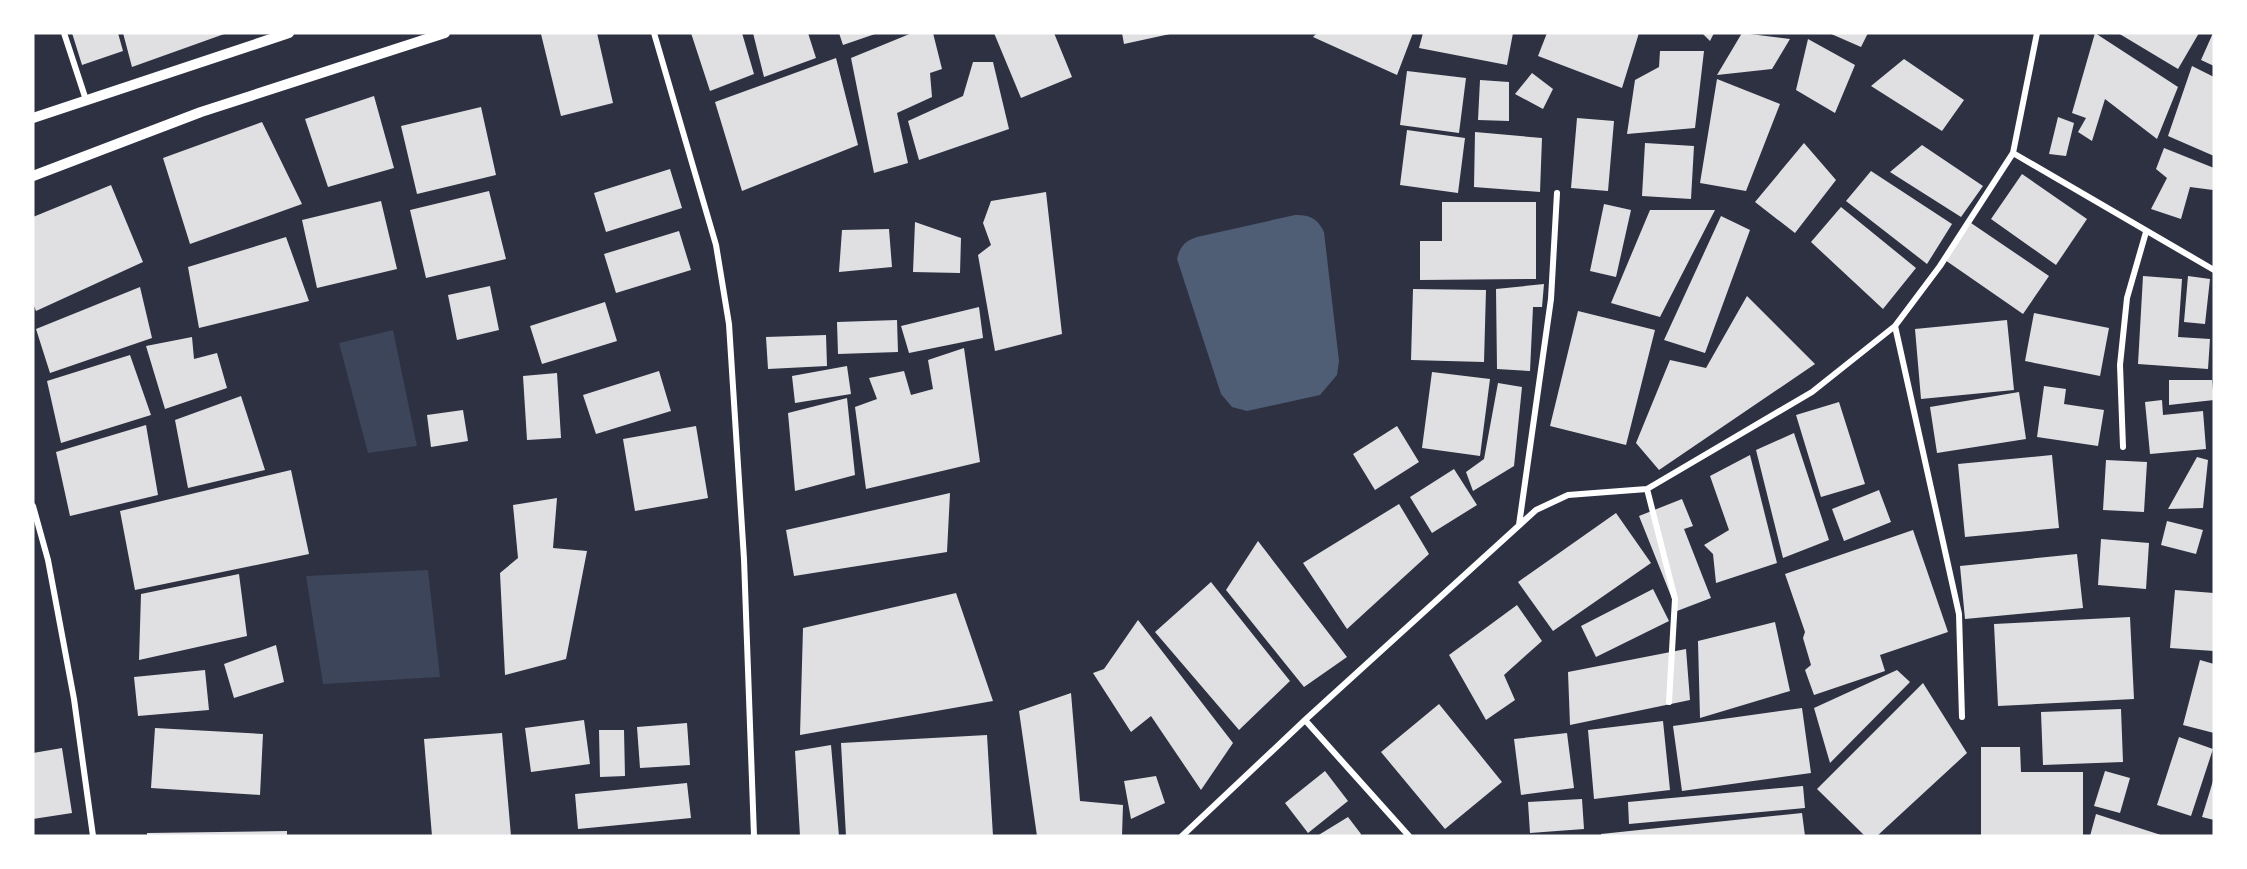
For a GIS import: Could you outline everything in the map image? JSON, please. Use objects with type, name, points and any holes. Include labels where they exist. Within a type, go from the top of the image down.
[{"type":"street","points":[[64,33],[86,100]]},
{"type":"street","points":[[33,118],[290,33]]},
{"type":"street","points":[[33,176],[201,112],[445,33]]},
{"type":"street","points":[[654,33],[716,245],[729,324],[744,559],[754,836]]},
{"type":"street","points":[[1182,836],[1305,720],[1536,510],[1568,495],[1647,489],[1812,392],[1895,326],[1940,266],[2013,153],[2037,33]]},
{"type":"street","points":[[2013,153],[2214,270]]},
{"type":"street","points":[[1519,526],[1551,299],[1557,193]]},
{"type":"street","points":[[2123,447],[2120,365],[2127,298],[2146,232]]},
{"type":"street","points":[[1895,326],[1959,614],[1962,717]]},
{"type":"street","points":[[1647,489],[1675,599],[1669,702]]},
{"type":"street","points":[[33,506],[48,560],[74,699],[93,836]]},
{"type":"street","points":[[1305,720],[1409,836]]},
{"type":"shaded area","points":[[1295,215],[1313,218],[1324,232],[1339,361],[1337,375],[1320,395],[1247,411],[1232,407],[1221,394],[1177,259],[1178,254],[1181,247],[1197,237]]},
{"type":"shaded area","points":[[393,330],[417,446],[368,453],[339,343]]},
{"type":"shaded area","points":[[428,570],[440,677],[323,684],[306,576]]},
{"type":"building","points":[[72,33],[118,33],[123,51],[82,65]]},
{"type":"building","points":[[123,33],[227,33],[132,67]]},
{"type":"building","points":[[597,33],[613,103],[561,116],[541,34]]},
{"type":"building","points":[[691,33],[742,33],[754,74],[710,91]]},
{"type":"building","points":[[753,33],[808,33],[816,58],[764,77]]},
{"type":"building","points":[[839,33],[878,33],[843,45]]},
{"type":"building","points":[[912,33],[933,33],[942,69],[930,73],[932,97],[897,113],[908,163],[874,173],[851,58]]},
{"type":"building","points":[[994,33],[1054,33],[1072,77],[1021,98]]},
{"type":"building","points":[[1122,33],[1170,33],[1170,34],[1124,44]]},
{"type":"building","points":[[1317,33],[1413,33],[1397,75],[1313,37]]},
{"type":"building","points":[[1423,33],[1513,33],[1507,65],[1419,48]]},
{"type":"building","points":[[1547,33],[1639,33],[1622,88],[1538,56]]},
{"type":"building","points":[[1702,33],[1714,33],[1710,41]]},
{"type":"building","points":[[1742,33],[1790,39],[1772,69],[1717,75]]},
{"type":"building","points":[[1829,33],[1868,33],[1861,47]]},
{"type":"building","points":[[2095,33],[2178,87],[2157,139],[2105,99],[2092,141],[2078,132],[2086,118],[2072,113]]},
{"type":"building","points":[[2118,33],[2199,33],[2178,69]]},
{"type":"building","points":[[2214,33],[2214,66],[2201,60]]},
{"type":"building","points":[[1808,39],[1855,65],[1835,113],[1796,90]]},
{"type":"building","points":[[1660,51],[1704,51],[1695,128],[1627,134],[1635,80],[1659,67]]},
{"type":"building","points":[[836,58],[858,145],[742,191],[715,102]]},
{"type":"building","points":[[1904,59],[1964,100],[1942,131],[1871,86]]},
{"type":"building","points":[[973,62],[993,62],[1009,129],[919,160],[908,121],[963,96]]},
{"type":"building","points":[[2192,66],[2214,77],[2214,156],[2168,136]]},
{"type":"building","points":[[1407,71],[1466,78],[1459,133],[1400,125]]},
{"type":"building","points":[[1532,73],[1553,89],[1543,109],[1515,94]]},
{"type":"building","points":[[1717,79],[1780,104],[1746,191],[1700,183]]},
{"type":"building","points":[[1480,80],[1509,82],[1509,121],[1478,120]]},
{"type":"building","points":[[374,96],[394,168],[328,187],[305,119]]},
{"type":"building","points":[[481,107],[496,175],[417,194],[401,126]]},
{"type":"building","points":[[2058,117],[2074,123],[2066,156],[2049,154]]},
{"type":"building","points":[[1577,118],[1614,121],[1608,191],[1571,188]]},
{"type":"building","points":[[262,122],[302,204],[190,244],[163,158]]},
{"type":"building","points":[[1407,130],[1465,138],[1458,193],[1400,185]]},
{"type":"building","points":[[1475,132],[1542,138],[1540,192],[1474,187]]},
{"type":"building","points":[[1645,143],[1694,146],[1691,199],[1642,196]]},
{"type":"building","points":[[1804,143],[1836,180],[1795,233],[1755,202]]},
{"type":"building","points":[[1922,145],[1983,186],[1961,217],[1890,172]]},
{"type":"building","points":[[2164,148],[2214,168],[2213,190],[2190,187],[2181,219],[2151,209],[2167,178],[2156,169]]},
{"type":"building","points":[[670,169],[682,208],[606,232],[594,193]]},
{"type":"building","points":[[1871,171],[1952,224],[1927,264],[1846,201]]},
{"type":"building","points":[[2022,174],[2087,219],[2056,265],[1991,219]]},
{"type":"building","points":[[111,185],[143,262],[36,311],[33,303],[33,217]]},
{"type":"building","points":[[489,191],[506,259],[426,278],[410,210]]},
{"type":"building","points":[[1046,192],[1062,334],[995,351],[978,255],[991,245],[983,223],[991,201]]},
{"type":"building","points":[[381,201],[397,269],[317,288],[302,220]]},
{"type":"building","points":[[1442,202],[1536,202],[1536,279],[1420,280],[1420,241],[1442,241]]},
{"type":"building","points":[[1604,204],[1631,210],[1616,277],[1590,271]]},
{"type":"building","points":[[1841,207],[1916,268],[1883,309],[1811,242]]},
{"type":"building","points":[[1650,210],[1715,210],[1660,317],[1611,303]]},
{"type":"building","points":[[1721,216],[1750,230],[1705,353],[1664,340]]},
{"type":"building","points":[[915,222],[961,238],[960,273],[913,272]]},
{"type":"building","points":[[1971,223],[2049,276],[2023,314],[1945,260]]},
{"type":"building","points":[[889,229],[892,267],[839,272],[842,230]]},
{"type":"building","points":[[679,231],[691,270],[616,293],[604,254]]},
{"type":"building","points":[[286,237],[309,301],[199,328],[188,267]]},
{"type":"building","points":[[2143,276],[2182,279],[2178,337],[2210,339],[2208,369],[2138,364]]},
{"type":"building","points":[[2188,276],[2210,279],[2205,324],[2184,322]]},
{"type":"building","points":[[1544,284],[1542,307],[1533,307],[1530,371],[1497,369],[1496,289]]},
{"type":"building","points":[[490,286],[499,330],[457,340],[448,295]]},
{"type":"building","points":[[140,287],[152,338],[50,373],[36,329]]},
{"type":"building","points":[[1413,289],[1486,290],[1484,362],[1411,360]]},
{"type":"building","points":[[1747,296],[1815,364],[1659,470],[1636,443],[1670,360],[1706,368]]},
{"type":"building","points":[[605,302],[617,341],[542,364],[530,326]]},
{"type":"building","points":[[979,307],[983,338],[909,353],[901,326]]},
{"type":"building","points":[[1578,311],[1655,330],[1626,445],[1550,426]]},
{"type":"building","points":[[2034,313],[2109,328],[2100,376],[2025,361]]},
{"type":"building","points":[[897,320],[898,352],[838,354],[837,322]]},
{"type":"building","points":[[2007,320],[2014,390],[1921,399],[1915,329]]},
{"type":"building","points":[[826,335],[827,366],[768,369],[766,337]]},
{"type":"building","points":[[192,337],[194,359],[217,353],[227,388],[165,409],[146,346]]},
{"type":"building","points":[[964,348],[980,462],[866,489],[855,407],[877,399],[869,378],[904,371],[911,395],[933,389],[928,360]]},
{"type":"building","points":[[130,355],[151,415],[61,443],[47,381]]},
{"type":"building","points":[[847,366],[851,394],[795,403],[792,376]]},
{"type":"building","points":[[659,371],[671,411],[596,434],[583,395]]},
{"type":"building","points":[[1432,372],[1490,379],[1480,456],[1422,448]]},
{"type":"building","points":[[557,373],[561,438],[527,440],[523,376]]},
{"type":"building","points":[[2169,380],[2212,380],[2214,400],[2169,405]]},
{"type":"building","points":[[1498,383],[1522,387],[1514,466],[1473,491],[1466,472],[1484,459]]},
{"type":"building","points":[[2044,386],[2066,389],[2064,404],[2104,410],[2098,446],[2037,437]]},
{"type":"building","points":[[2019,392],[2026,439],[1937,453],[1930,407]]},
{"type":"building","points":[[241,396],[265,470],[188,488],[175,420]]},
{"type":"building","points":[[847,398],[855,475],[795,491],[788,413]]},
{"type":"building","points":[[2162,400],[2163,415],[2203,411],[2206,449],[2150,454],[2145,402]]},
{"type":"building","points":[[1839,402],[1865,484],[1821,497],[1796,415]]},
{"type":"building","points":[[463,410],[468,441],[431,447],[427,415]]},
{"type":"building","points":[[146,425],[158,495],[70,516],[56,452]]},
{"type":"building","points":[[696,426],[708,498],[635,511],[623,439]]},
{"type":"building","points":[[1397,426],[1419,462],[1375,490],[1353,454]]},
{"type":"building","points":[[1794,433],[1829,540],[1783,558],[1756,450]]},
{"type":"building","points":[[1750,455],[1777,563],[1716,583],[1713,554],[1704,545],[1729,530],[1710,476]]},
{"type":"building","points":[[2052,455],[2059,528],[1965,537],[1958,464]]},
{"type":"building","points":[[2197,457],[2208,460],[2203,508],[2168,509]]},
{"type":"building","points":[[2106,460],[2147,462],[2144,512],[2103,510]]},
{"type":"building","points":[[1454,469],[1477,505],[1432,533],[1410,497]]},
{"type":"building","points":[[291,470],[309,554],[135,590],[120,511]]},
{"type":"building","points":[[1879,490],[1891,522],[1844,541],[1832,509]]},
{"type":"building","points":[[950,493],[947,552],[794,576],[786,530]]},
{"type":"building","points":[[557,498],[553,548],[587,551],[566,659],[505,675],[500,573],[518,558],[513,505]]},
{"type":"building","points":[[1682,499],[1693,526],[1684,529],[1711,598],[1677,611],[1639,516]]},
{"type":"building","points":[[1399,504],[1429,554],[1347,629],[1303,563]]},
{"type":"building","points":[[1616,513],[1651,563],[1553,631],[1518,582]]},
{"type":"building","points":[[2167,521],[2203,530],[2196,554],[2161,545]]},
{"type":"building","points":[[1913,530],[1948,632],[1880,655],[1885,671],[1814,695],[1805,670],[1811,665],[1803,638],[1805,632],[1785,574]]},
{"type":"building","points":[[2101,539],[2149,543],[2146,589],[2098,585]]},
{"type":"building","points":[[1258,541],[1347,657],[1304,687],[1226,590]]},
{"type":"building","points":[[2077,554],[2083,608],[1965,619],[1960,566]]},
{"type":"building","points":[[239,574],[247,636],[139,660],[141,594]]},
{"type":"building","points":[[1211,582],[1290,681],[1239,730],[1155,632]]},
{"type":"building","points":[[1653,589],[1669,621],[1596,657],[1581,626]]},
{"type":"building","points":[[2175,590],[2214,593],[2214,651],[2170,648]]},
{"type":"building","points":[[956,593],[993,701],[800,735],[803,628]]},
{"type":"building","points":[[1517,605],[1542,641],[1504,675],[1515,700],[1486,720],[1449,655]]},
{"type":"building","points":[[2130,617],[2134,699],[1998,706],[1994,624]]},
{"type":"building","points":[[1138,620],[1233,743],[1201,790],[1151,716],[1131,732],[1093,673],[1104,669]]},
{"type":"building","points":[[1775,622],[1790,691],[1700,718],[1698,641]]},
{"type":"building","points":[[276,645],[284,682],[234,698],[224,664]]},
{"type":"building","points":[[1686,649],[1690,700],[1570,725],[1568,672]]},
{"type":"building","points":[[2200,660],[2214,664],[2214,733],[2183,725]]},
{"type":"building","points":[[205,670],[209,710],[138,716],[134,677]]},
{"type":"building","points":[[1897,670],[1910,682],[1830,763],[1814,708]]},
{"type":"building","points":[[1923,683],[1967,753],[1877,836],[1865,836],[1817,789]]},
{"type":"building","points":[[1071,693],[1080,801],[1123,805],[1122,836],[1037,836],[1019,711]]},
{"type":"building","points":[[1439,704],[1502,782],[1445,829],[1381,752]]},
{"type":"building","points":[[1802,708],[1811,773],[1682,791],[1673,726]]},
{"type":"building","points":[[2121,709],[2123,762],[2043,765],[2041,712]]},
{"type":"building","points":[[584,720],[590,764],[531,772],[525,728]]},
{"type":"building","points":[[1663,721],[1670,790],[1594,799],[1588,730]]},
{"type":"building","points":[[687,723],[690,765],[640,768],[637,727]]},
{"type":"building","points":[[155,728],[263,734],[260,795],[151,788]]},
{"type":"building","points":[[599,730],[624,730],[625,776],[600,777]]},
{"type":"building","points":[[502,733],[511,836],[432,836],[424,739]]},
{"type":"building","points":[[1567,733],[1574,788],[1521,795],[1514,739]]},
{"type":"building","points":[[987,735],[993,836],[846,836],[841,743]]},
{"type":"building","points":[[2179,737],[2213,749],[2191,816],[2157,805]]},
{"type":"building","points":[[831,745],[839,836],[800,836],[795,751]]},
{"type":"building","points":[[1981,747],[2020,747],[2021,772],[2083,772],[2083,835],[1981,836]]},
{"type":"building","points":[[62,748],[72,813],[33,819],[33,753]]},
{"type":"building","points":[[1325,771],[1348,801],[1308,833],[1285,803]]},
{"type":"building","points":[[2105,771],[2130,778],[2120,813],[2094,806]]},
{"type":"building","points":[[1156,776],[1165,803],[1131,819],[1124,781]]},
{"type":"building","points":[[2214,781],[2214,820],[2202,817]]},
{"type":"building","points":[[687,783],[691,818],[578,829],[575,794]]},
{"type":"building","points":[[1803,786],[1805,808],[1629,824],[1628,802]]},
{"type":"building","points":[[1582,799],[1584,829],[1530,833],[1528,802]]},
{"type":"building","points":[[1802,813],[1805,836],[1601,836],[1601,834]]},
{"type":"building","points":[[2096,814],[2164,836],[2090,836]]},
{"type":"building","points":[[1348,817],[1361,834],[1360,836],[1317,836]]},
{"type":"building","points":[[287,831],[287,836],[147,836],[147,833]]}]
